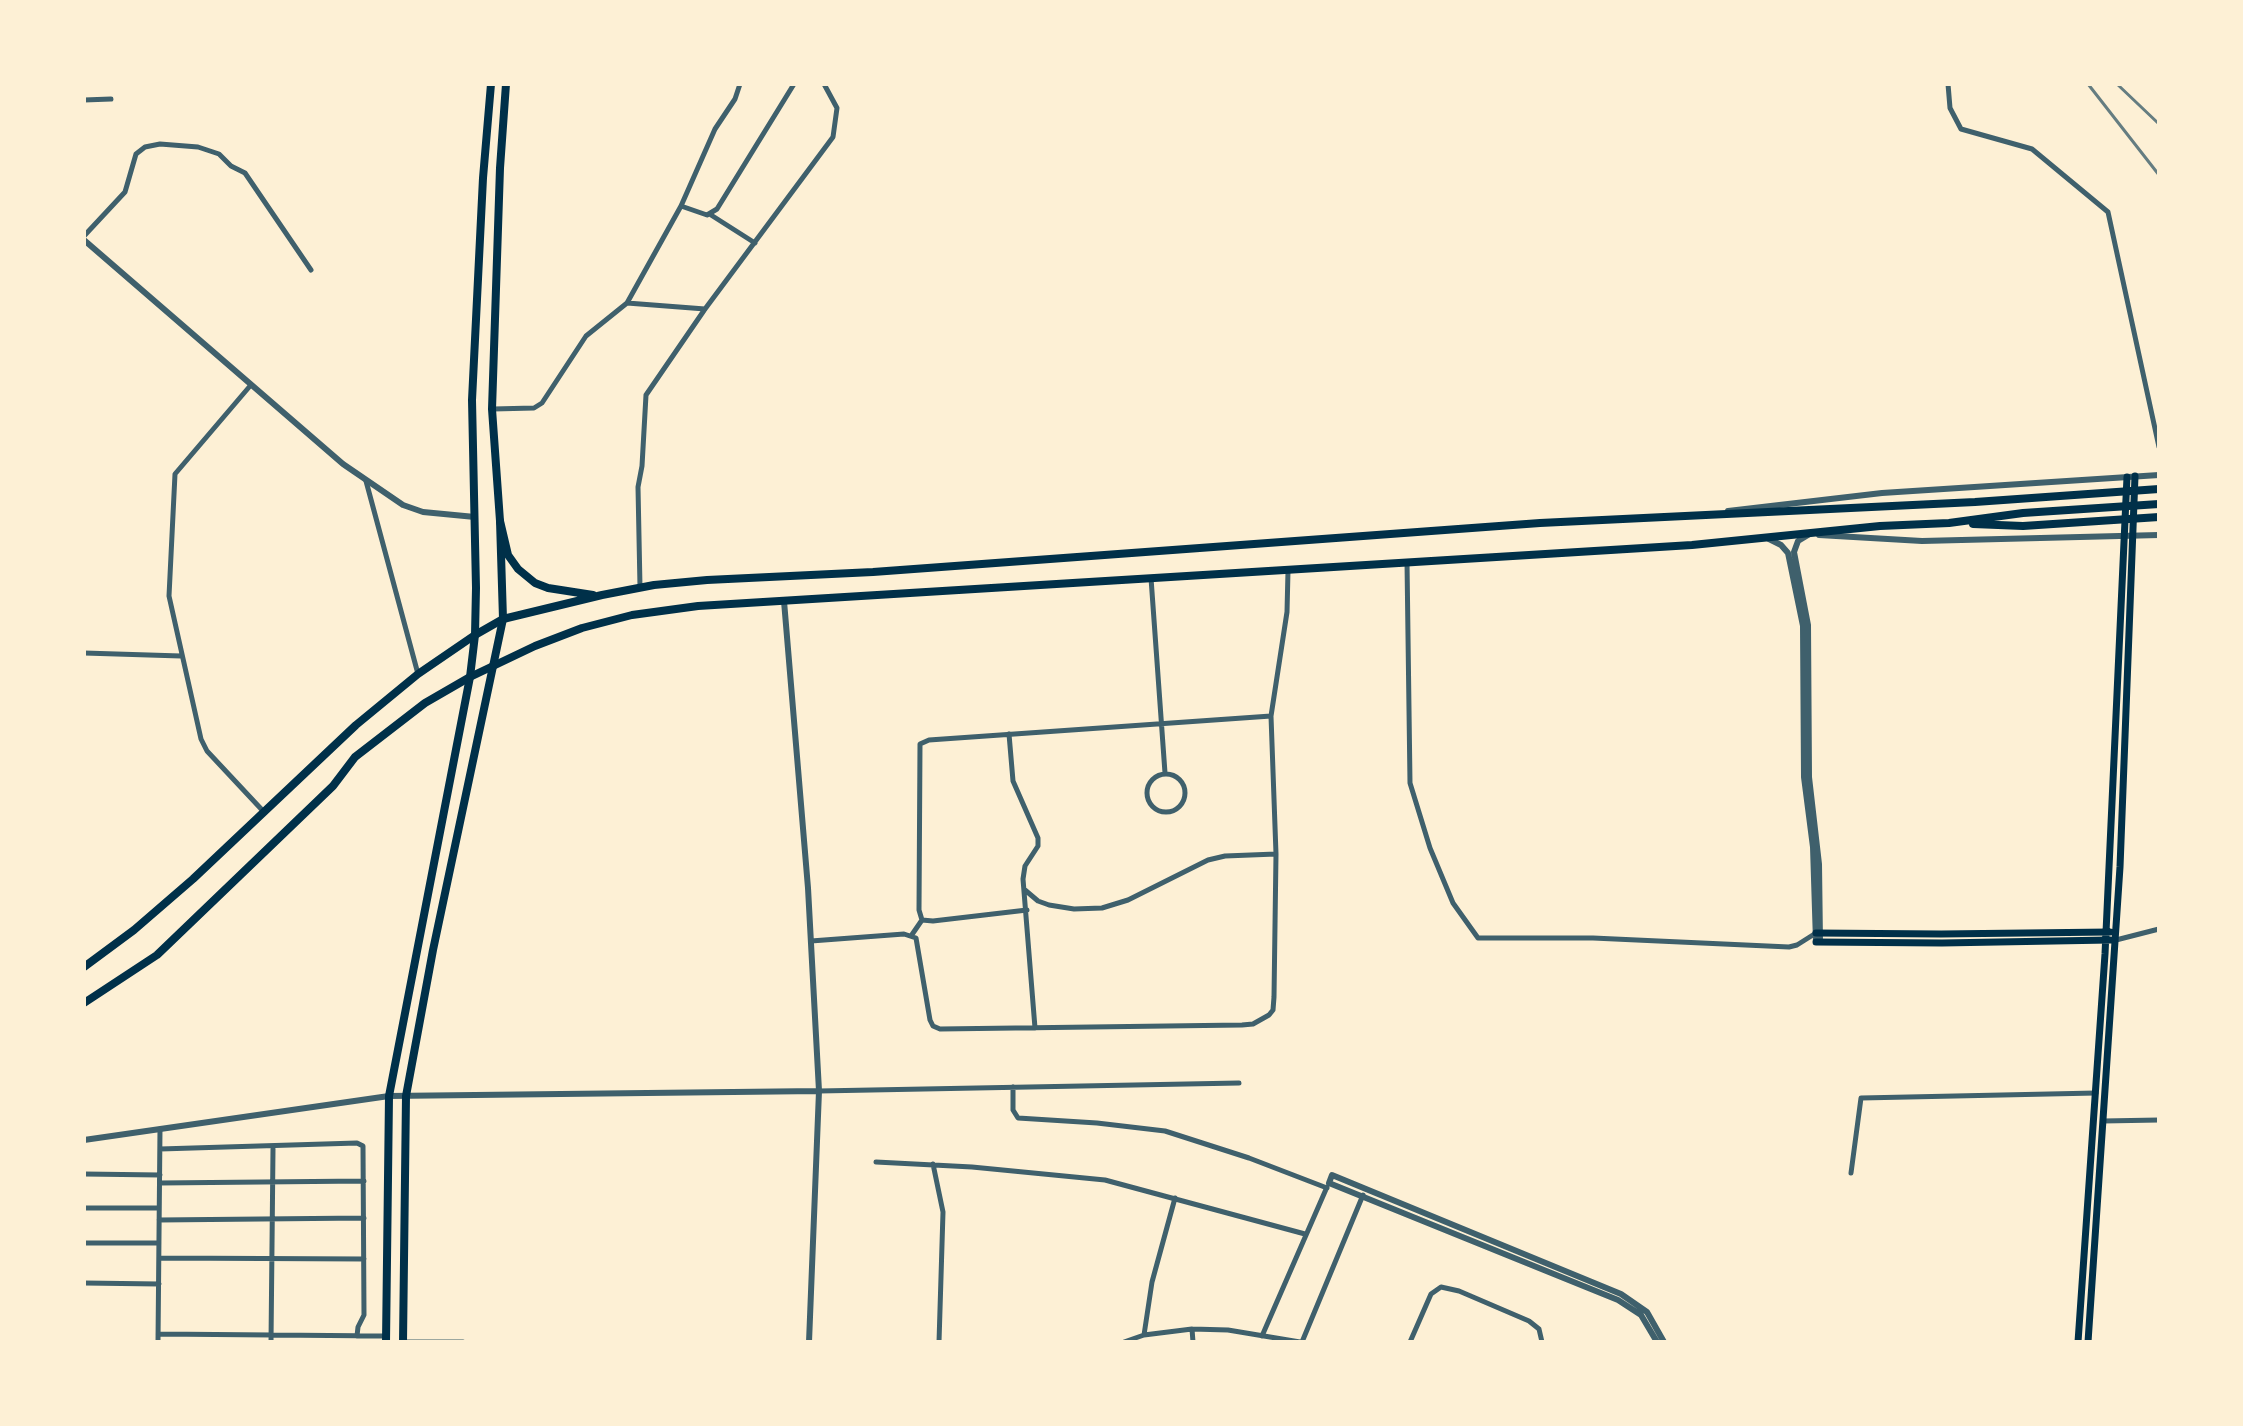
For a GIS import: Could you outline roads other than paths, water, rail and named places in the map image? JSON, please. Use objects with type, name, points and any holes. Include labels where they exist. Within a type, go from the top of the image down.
[{"type":"main road","points":[[386,1339],[389,1096],[470,677],[475,635],[472,400],[491,84]]},
{"type":"main road","points":[[403,1342],[406,1096],[433,950],[503,619],[492,409],[506,84]]},
{"type":"main road","points":[[2088,1342],[2116,936],[2131,476]]},
{"type":"main road","points":[[84,967],[146,920],[356,725],[418,674],[503,619],[602,595],[707,580],[889,571],[1540,523],[1878,507],[2159,489]]},
{"type":"main road","points":[[1949,523],[2023,513],[2159,504]]},
{"type":"main road","points":[[84,1003],[157,955],[333,786],[355,757],[425,703],[494,665],[582,628],[632,615],[698,606],[1288,571],[1761,538],[1880,526],[1949,523],[2023,526],[2159,517]]},
{"type":"main road","points":[[500,521],[508,555],[518,569],[535,583],[579,594],[602,595]]},
{"type":"main road","points":[[2078,1342],[2130,535]]},
{"type":"main road","points":[[1818,933],[2116,936]]},
{"type":"main road","points":[[1818,942],[1942,943],[2106,936]]},
{"type":"street","points":[[492,409],[534,408],[542,403],[586,336],[627,303],[681,206],[715,129],[735,99],[740,84]]},
{"type":"street","points":[[711,215],[794,84]]},
{"type":"street","points":[[640,588],[638,487],[646,395],[705,309],[833,137],[837,108],[824,84]]},
{"type":"street","points":[[1948,84],[1950,108],[1961,129],[2032,149],[2108,212],[2159,447]]},
{"type":"street","points":[[84,100],[111,99]]},
{"type":"street","points":[[311,270],[245,173],[231,166],[219,154],[198,147],[160,144],[145,147],[136,154],[125,192],[84,238],[343,464],[403,505],[475,517]]},
{"type":"street","points":[[681,206],[711,215],[755,243]]},
{"type":"street","points":[[627,303],[705,309]]},
{"type":"street","points":[[250,386],[175,474],[169,596],[201,739],[207,751],[264,813]]},
{"type":"street","points":[[1709,513],[1882,493],[2159,475]]},
{"type":"street","points":[[366,480],[418,674]]},
{"type":"street","points":[[1818,942],[1819,856],[1809,777],[1808,625],[1794,552],[1798,541],[1810,534],[1922,541],[2159,535]]},
{"type":"street","points":[[1761,538],[1775,541],[1788,553],[1803,626],[1804,777],[1813,847],[1818,933]]},
{"type":"street","points":[[1407,562],[1410,783],[1430,848],[1453,903],[1478,938],[1593,938],[1789,947],[1818,933]]},
{"type":"street","points":[[911,936],[918,944],[933,1026],[948,1029],[1242,1025],[1263,1019],[1273,1010],[1276,854],[1271,716],[1287,612],[1288,571]]},
{"type":"street","points":[[1151,577],[1165,773]]},
{"type":"street","points":[[784,601],[811,941],[819,1091],[809,1342]]},
{"type":"street","points":[[84,653],[181,656]]},
{"type":"street","points":[[922,920],[919,910],[920,744],[929,740],[1271,716]]},
{"type":"street","points":[[1009,734],[1013,781],[1038,838],[1038,846],[1023,873],[1035,1028]]},
{"type":"street","points":[[1165,773],[1182,781],[1186,793],[1181,805],[1170,812],[1158,811],[1148,802],[1147,789],[1153,778],[1165,773]]},
{"type":"street","points":[[1025,890],[1038,901],[1049,905],[1074,909],[1102,908],[1128,900],[1208,860],[1225,856],[1276,854]]},
{"type":"street","points":[[922,920],[1027,910]]},
{"type":"street","points":[[911,936],[922,920]]},
{"type":"street","points":[[2116,936],[2159,929]]},
{"type":"street","points":[[811,941],[911,936]]},
{"type":"street","points":[[84,1140],[389,1096],[1239,1083]]},
{"type":"street","points":[[1013,1087],[1013,1110],[1018,1118],[1165,1131],[1328,1185]]},
{"type":"street","points":[[1851,1173],[1861,1098],[2105,1093]]},
{"type":"street","points":[[2103,1121],[2159,1120]]},
{"type":"street","points":[[158,1342],[160,1129]]},
{"type":"street","points":[[160,1149],[357,1143],[364,1149],[364,1315],[357,1336]]},
{"type":"street","points":[[271,1339],[273,1149]]},
{"type":"street","points":[[876,1162],[933,1164],[1105,1180],[1305,1234]]},
{"type":"street","points":[[933,1164],[943,1223],[939,1342]]},
{"type":"street","points":[[84,1174],[160,1175]]},
{"type":"street","points":[[1262,1336],[1332,1175],[1364,1193],[1618,1300],[1641,1315],[1657,1342]]},
{"type":"street","points":[[160,1183],[364,1181]]},
{"type":"street","points":[[1124,1342],[1144,1335],[1192,1329],[1228,1330],[1301,1342],[1364,1193]]},
{"type":"street","points":[[1364,1193],[1621,1294],[1647,1312],[1664,1342]]},
{"type":"street","points":[[1144,1335],[1152,1282],[1175,1198]]},
{"type":"street","points":[[84,1208],[159,1208]]},
{"type":"street","points":[[159,1220],[364,1218]]},
{"type":"street","points":[[84,1243],[159,1243]]},
{"type":"street","points":[[159,1258],[364,1259]]},
{"type":"street","points":[[84,1283],[159,1284]]},
{"type":"street","points":[[1410,1342],[1431,1294],[1441,1287],[1459,1291],[1529,1321],[1539,1329],[1542,1342]]},
{"type":"street","points":[[1192,1329],[1193,1342]]},
{"type":"street","points":[[158,1334],[271,1339],[357,1336],[386,1339]]},
{"type":"street","points":[[403,1342],[463,1342]]},
{"type":"railway","points":[[2088,84],[2159,175]]},
{"type":"railway","points":[[2117,84],[2159,124]]}]
